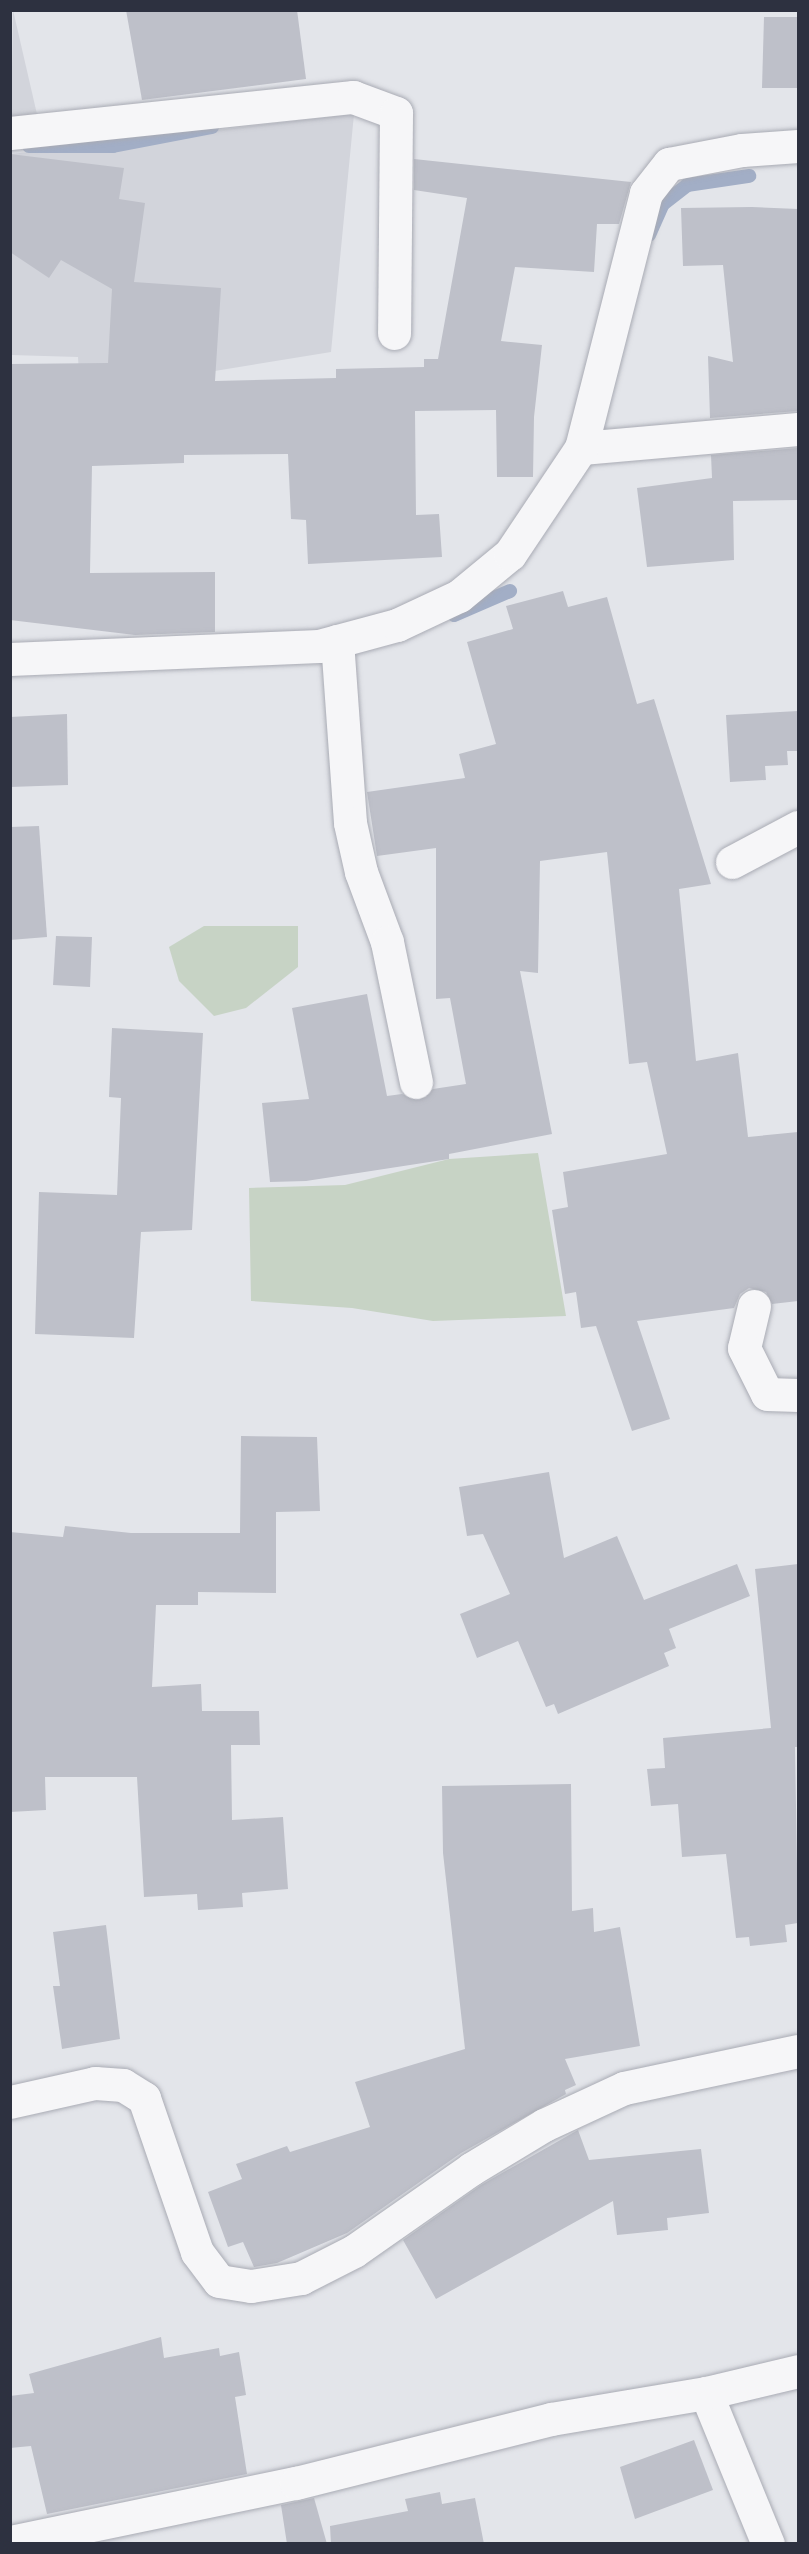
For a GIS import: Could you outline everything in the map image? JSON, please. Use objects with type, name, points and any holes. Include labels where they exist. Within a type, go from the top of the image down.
[{"type":"street","points":[[10,133],[353,97],[396,113],[394,333]]},
{"type":"street","points":[[10,659],[287,648],[337,642],[397,625],[459,596],[510,554],[581,448],[646,193],[669,164],[742,150],[798,146]]},
{"type":"street","points":[[581,448],[798,429]]},
{"type":"street","points":[[337,642],[350,823],[361,872],[387,942],[416,1082]]},
{"type":"street","points":[[732,862],[798,827]]},
{"type":"street","points":[[754,1306],[744,1348],[767,1395],[798,1395]]},
{"type":"street","points":[[10,2102],[94,2083],[123,2085],[144,2098],[197,2252],[219,2281],[251,2286],[301,2278],[354,2251],[471,2169],[544,2126],[624,2088],[798,2051]]},
{"type":"street","points":[[10,2542],[196,2505],[551,2419],[706,2393],[798,2371]]},
{"type":"street","points":[[706,2393],[768,2544]]},
{"type":"shaded area","points":[[13,10],[39,123],[11,125]]},
{"type":"shaded area","points":[[354,114],[331,352],[80,393],[78,357],[11,355],[11,154]]},
{"type":"green space","points":[[204,926],[298,926],[298,967],[246,1008],[214,1016],[179,981],[169,947]]},
{"type":"green space","points":[[538,1153],[566,1316],[433,1321],[352,1308],[251,1301],[249,1188],[345,1185],[449,1159]]},
{"type":"building","points":[[126,10],[297,10],[306,79],[142,100]]},
{"type":"building","points":[[764,17],[798,17],[798,88],[762,88]]},
{"type":"building","points":[[10,154],[124,168],[119,199],[145,203],[134,282],[221,288],[215,381],[336,378],[336,369],[424,367],[424,359],[438,359],[467,198],[414,190],[414,159],[631,182],[619,224],[597,224],[594,272],[515,267],[501,341],[542,345],[534,417],[533,477],[497,477],[496,410],[415,411],[416,515],[439,514],[442,557],[308,564],[306,520],[291,519],[288,454],[184,455],[184,463],[92,466],[90,573],[215,572],[215,632],[135,635],[10,620],[10,364],[108,363],[112,289],[61,260],[49,278],[10,252]]},
{"type":"building","points":[[681,208],[798,209],[798,411],[710,418],[708,356],[733,362],[723,265],[683,266]]},
{"type":"building","points":[[798,448],[798,500],[733,501],[734,560],[647,567],[637,488],[712,478],[711,455]]},
{"type":"building","points":[[563,591],[568,607],[607,597],[637,704],[654,699],[711,884],[679,889],[696,1061],[738,1053],[748,1137],[798,1132],[798,1301],[772,1304],[766,1292],[749,1288],[740,1294],[734,1308],[637,1321],[670,1419],[632,1431],[596,1326],[581,1328],[576,1292],[565,1294],[552,1210],[568,1207],[563,1172],[667,1154],[647,1062],[629,1064],[607,852],[540,861],[538,973],[520,971],[552,1134],[449,1154],[449,1159],[306,1181],[270,1182],[262,1103],[309,1099],[292,1008],[367,994],[387,1096],[402,1094],[419,1100],[433,1089],[466,1084],[450,998],[436,999],[436,848],[377,856],[367,792],[465,778],[459,754],[496,744],[467,642],[513,629],[506,606]]},
{"type":"building","points":[[798,711],[798,751],[787,751],[788,765],[765,766],[766,780],[730,782],[726,715]]},
{"type":"building","points":[[67,714],[68,785],[10,787],[10,717]]},
{"type":"building","points":[[39,826],[47,937],[10,940],[10,827]]},
{"type":"building","points":[[56,936],[92,937],[90,987],[53,985]]},
{"type":"building","points":[[112,1028],[203,1033],[192,1230],[141,1232],[134,1338],[35,1334],[39,1192],[117,1195],[121,1098],[109,1097]]},
{"type":"building","points":[[241,1436],[317,1437],[320,1511],[276,1512],[276,1593],[198,1592],[198,1605],[156,1605],[152,1687],[201,1684],[202,1711],[259,1711],[260,1745],[231,1745],[232,1820],[283,1817],[288,1889],[242,1893],[243,1907],[198,1910],[197,1894],[144,1897],[137,1777],[45,1777],[46,1810],[10,1812],[10,1532],[63,1537],[65,1526],[131,1533],[240,1533]]},
{"type":"building","points":[[549,1472],[564,1558],[617,1536],[644,1600],[737,1564],[750,1596],[669,1629],[676,1648],[664,1653],[669,1666],[558,1714],[554,1704],[546,1707],[518,1641],[477,1658],[460,1614],[510,1594],[483,1534],[467,1536],[459,1487]]},
{"type":"building","points":[[798,1564],[798,1747],[795,1747],[798,1923],[785,1925],[787,1942],[750,1946],[749,1937],[736,1938],[726,1854],[682,1857],[678,1804],[651,1806],[647,1769],[665,1768],[663,1738],[771,1728],[755,1569]]},
{"type":"building","points":[[571,1784],[572,1911],[593,1908],[594,1932],[620,1927],[640,2046],[565,2059],[576,2085],[565,2090],[566,2094],[461,2153],[347,2233],[277,2263],[254,2267],[243,2242],[228,2247],[208,2192],[242,2179],[236,2164],[287,2146],[290,2152],[370,2127],[355,2082],[465,2049],[443,1853],[442,1786]]},
{"type":"building","points":[[106,1925],[120,2039],[62,2049],[53,1986],[60,1986],[53,1932]]},
{"type":"building","points":[[578,2130],[589,2160],[701,2149],[709,2213],[667,2218],[668,2230],[617,2235],[613,2201],[436,2299],[403,2240],[481,2185]]},
{"type":"building","points":[[161,2337],[164,2358],[219,2348],[220,2356],[239,2352],[246,2395],[235,2397],[247,2474],[47,2514],[31,2446],[10,2448],[10,2396],[34,2393],[29,2374]]},
{"type":"building","points":[[694,2440],[713,2490],[635,2519],[620,2467]]},
{"type":"building","points":[[440,2492],[442,2504],[475,2498],[484,2544],[331,2544],[330,2526],[408,2511],[405,2499]]},
{"type":"building","points":[[314,2498],[327,2544],[287,2544],[281,2505]]},
{"type":"waterway","points":[[29,146],[113,146],[212,127]]},
{"type":"waterway","points":[[649,235],[663,204],[687,185],[749,176]]},
{"type":"waterway","points":[[454,615],[510,591]]}]
